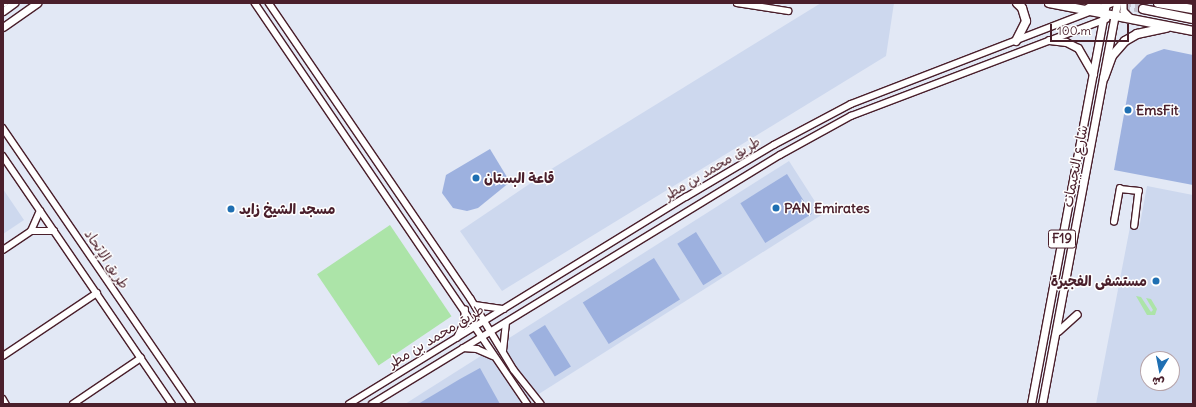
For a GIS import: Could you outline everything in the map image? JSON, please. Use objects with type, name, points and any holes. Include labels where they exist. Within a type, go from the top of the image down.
[{"type":"highway","points":[[1016,41],[1026,21],[1022,8],[1017,3]]},
{"type":"highway","points":[[1050,3],[1089,11],[1104,11],[1115,16],[1193,31]]},
{"type":"highway","points":[[1089,11],[1097,3]]},
{"type":"highway","points":[[1158,3],[1193,10]]},
{"type":"highway","points":[[1143,9],[1193,19]]},
{"type":"highway","points":[[1104,78],[1116,50],[1132,36],[1175,27]]},
{"type":"main road","points":[[4,5],[14,3]]},
{"type":"main road","points":[[3,27],[38,3]]},
{"type":"main road","name":"شارع النجيمات","points":[[1042,404],[1117,3]]},
{"type":"main road","name":"شارع النجيمات","points":[[1030,404],[1104,11]]},
{"type":"main road","points":[[1048,40],[1066,42],[1078,48],[1093,74]]},
{"type":"main road","points":[[1056,334],[1062,324],[1077,314]]},
{"type":"street","points":[[255,3],[419,240],[495,358],[528,404]]},
{"type":"street","points":[[269,3],[475,304],[484,321],[529,392],[541,404]]},
{"type":"street","points":[[737,3],[788,11]]},
{"type":"street","name":"طريق محمد بن مطر","points":[[372,404],[780,155],[851,116],[1048,40],[1104,11],[1114,3]]},
{"type":"street","points":[[1124,3],[1126,13],[1135,19]]},
{"type":"street","name":"طريق محمد بن مطر","points":[[349,404],[686,197],[830,115],[852,104],[1016,41],[1089,11]]},
{"type":"street","points":[[296,61],[301,63],[307,59]]},
{"type":"street","name":"طريق اﻹتحاد","points":[[3,128],[192,404]]},
{"type":"street","points":[[347,136],[351,131],[360,137]]},
{"type":"street","name":"طريق اﻹتحاد","points":[[3,156],[172,404]]},
{"type":"street","points":[[1114,222],[1120,189],[1139,191],[1135,226]]},
{"type":"street","points":[[3,250],[31,231],[40,211]]},
{"type":"street","points":[[31,231],[54,231]]},
{"type":"street","points":[[419,240],[427,244],[430,239]]},
{"type":"street","points":[[3,356],[97,293]]},
{"type":"street","points":[[475,304],[505,309]]},
{"type":"street","points":[[457,338],[464,322],[465,310]]},
{"type":"street","points":[[504,353],[506,323]]},
{"type":"street","points":[[463,348],[477,349],[495,358]]},
{"type":"street","points":[[73,404],[141,358]]},
{"type":"street","points":[[3,399],[6,404]]},
{"type":"shaded area","points":[[821,3],[894,3],[886,56],[502,291],[460,231],[553,168]]},
{"type":"shaded area","points":[[789,161],[823,214],[523,404],[405,404]]},
{"type":"shaded area","name":"مستشفى الفجيرة","points":[[1147,186],[1193,195],[1193,404],[1096,404],[1130,227],[1139,229]]},
{"type":"shaded area","points":[[3,189],[24,220],[3,234]]},
{"type":"green space","points":[[390,225],[452,316],[379,365],[317,274]]},
{"type":"green space","points":[[1136,296],[1141,297],[1151,312],[1153,310],[1146,298],[1151,299],[1157,309],[1155,315],[1147,315]]},
{"type":"building","points":[[1164,49],[1193,55],[1193,185],[1114,170],[1132,70],[1147,55]]},
{"type":"building","name":"قاعة البستان","points":[[490,149],[510,182],[478,208],[467,211],[453,208],[442,193],[446,175]]},
{"type":"building","name":"PAN Emirates","points":[[787,174],[812,214],[765,243],[740,203]]},
{"type":"building","points":[[696,232],[722,274],[703,285],[677,244]]},
{"type":"building","points":[[654,258],[680,300],[609,344],[583,303]]},
{"type":"building","points":[[545,325],[571,367],[555,377],[529,335]]},
{"type":"building","points":[[480,368],[500,404],[418,404],[460,379]]},
{"type":"tunnel","points":[[1111,3],[1143,9]]},
{"type":"place","name":"EmsFit","points":[[1128,110]]},
{"type":"place","name":"قاعة البستان","points":[[476,178]]},
{"type":"place","name":"PAN Emirates","points":[[776,208]]},
{"type":"place","name":"مسجد الشيخ زايد","points":[[231,209]]},
{"type":"place","name":"مستشفى الفجيرة","points":[[1156,281]]}]
